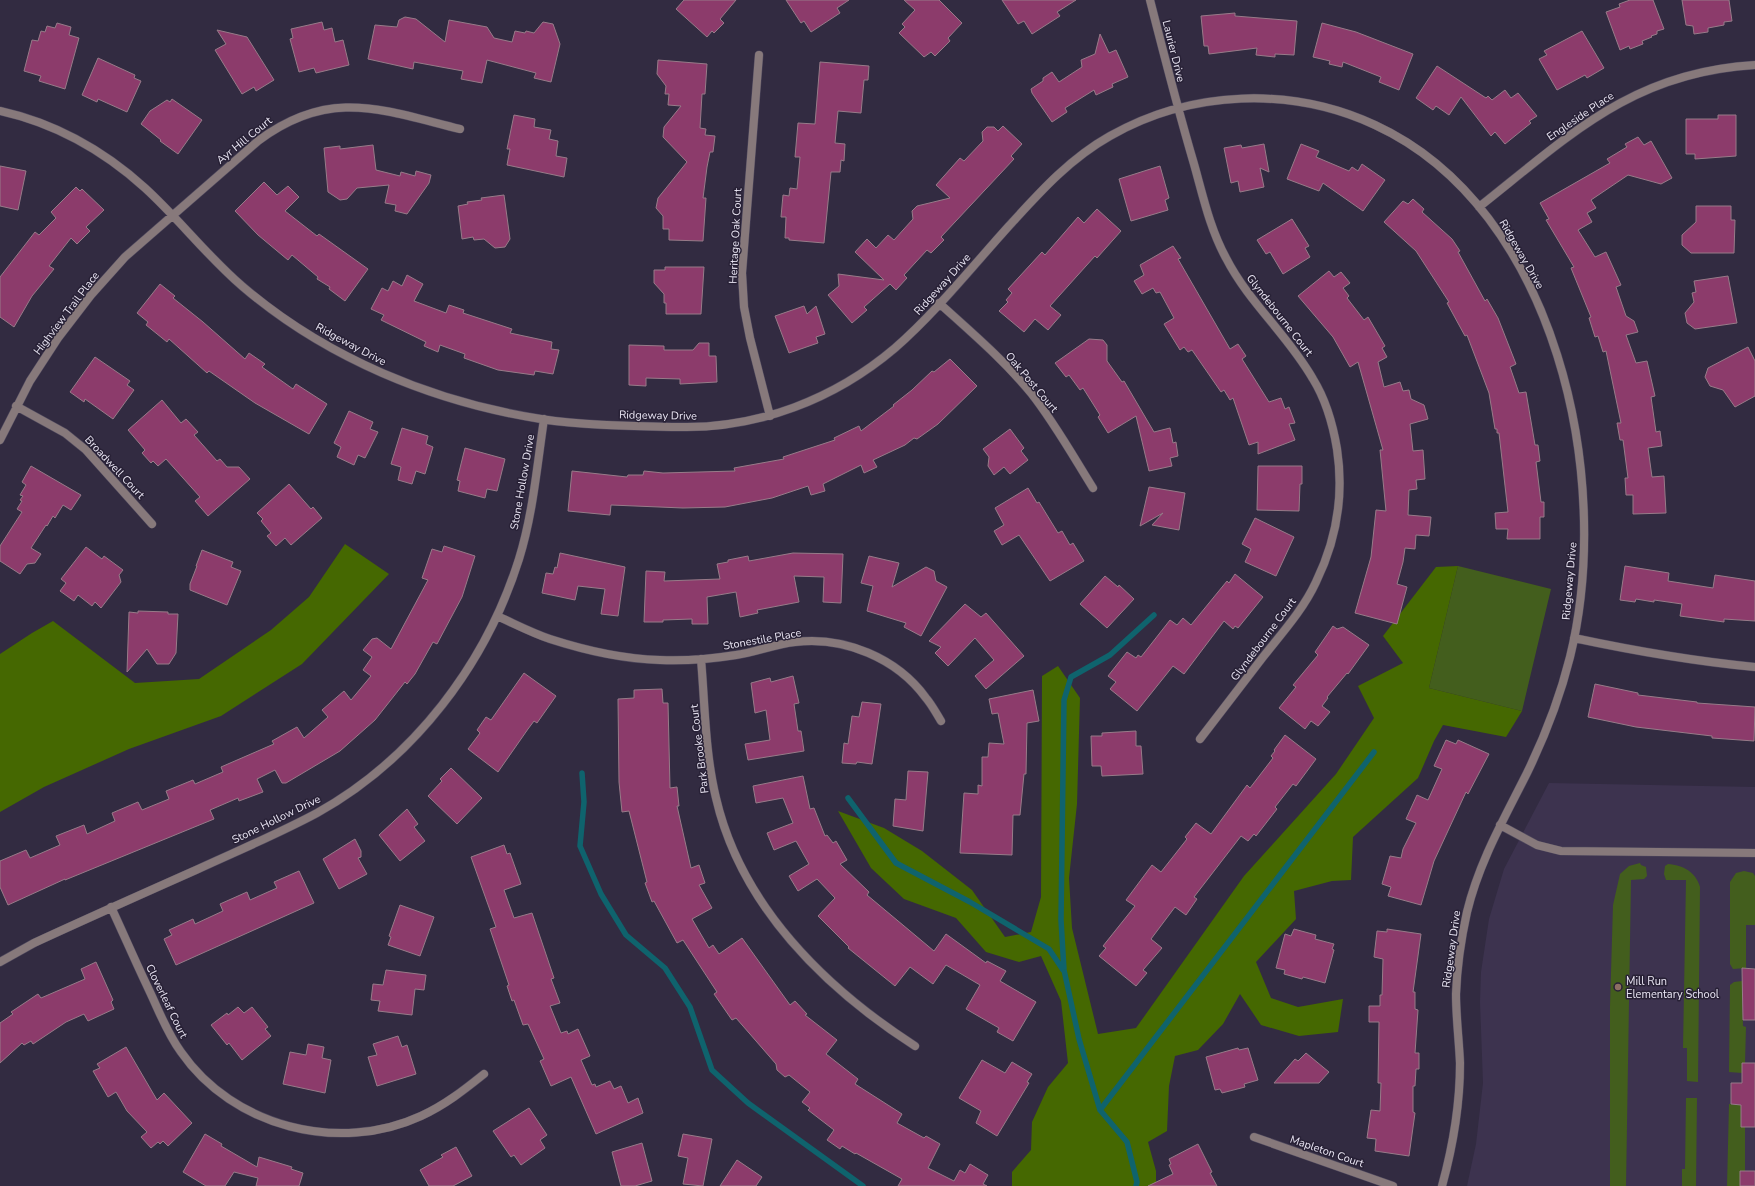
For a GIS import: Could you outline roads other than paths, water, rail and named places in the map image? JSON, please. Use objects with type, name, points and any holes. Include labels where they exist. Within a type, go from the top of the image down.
[{"type":"street","name":"Laurier Drive","points":[[1150,0],[1177,108]]},
{"type":"street","name":"Heritage Oak Court","points":[[759,55],[742,273],[744,307],[750,338],[770,416]]},
{"type":"street","name":"Engleside Place","points":[[1480,206],[1576,130],[1603,111],[1633,95],[1664,82],[1702,72],[1755,65]]},
{"type":"street","name":"Ridgeway Drive","points":[[0,112],[50,127],[83,143],[114,163],[143,187],[217,264],[250,293],[294,325],[339,352],[386,375],[437,394],[483,408],[544,420],[590,424],[690,428],[726,425],[770,416],[806,403],[839,388],[868,370],[898,346],[1050,180],[1078,157],[1108,136],[1128,126],[1177,108],[1209,101],[1241,98],[1278,98],[1314,104],[1351,114],[1381,128],[1414,147],[1435,162],[1480,206],[1505,243],[1532,294],[1548,330],[1564,375],[1574,420],[1581,466],[1585,513],[1583,568],[1574,638],[1563,682],[1547,729],[1482,863],[1469,904],[1461,940],[1456,992],[1460,1066],[1457,1111],[1452,1148],[1442,1186]]},
{"type":"street","name":"Ayr Hill Court","points":[[171,216],[275,128],[297,116],[316,110],[349,106],[374,108],[460,129]]},
{"type":"street","name":"Glyndebourne Court","points":[[1177,108],[1210,223],[1225,258],[1248,294],[1296,351],[1314,380],[1326,408],[1334,433],[1339,463],[1340,493],[1336,522],[1329,551],[1316,584],[1299,611],[1200,739]]},
{"type":"street","name":"Highview Trail Place","points":[[0,440],[16,406],[58,338],[90,295],[125,257],[171,216]]},
{"type":"street","name":"Oak Post Court","points":[[939,303],[1004,363],[1031,393],[1053,424],[1093,488]]},
{"type":"street","name":"Broadwell Court","points":[[16,406],[65,433],[86,450],[152,524]]},
{"type":"street","name":"Stone Hollow Drive","points":[[0,962],[34,943],[277,833],[318,812],[350,791],[387,763],[430,719],[450,695],[476,657],[497,616],[519,558],[531,510],[544,420]]},
{"type":"street","points":[[497,616],[550,639],[623,657],[661,660],[701,659]]},
{"type":"street","points":[[1574,638],[1646,653],[1696,661],[1755,667]]},
{"type":"street","name":"Stonestile Place","points":[[701,659],[736,655],[795,642],[820,641],[845,645],[869,653],[891,665],[909,679],[926,697],[941,721]]},
{"type":"street","name":"Park Brooke Court","points":[[701,659],[710,765],[716,798],[725,830],[741,866],[760,900],[785,934],[818,971],[877,1021],[915,1046]]},
{"type":"street","points":[[1500,825],[1538,846],[1561,852],[1755,853]]},
{"type":"street","name":"Cloverleaf Court","points":[[112,907],[167,1030],[181,1053],[204,1079],[225,1096],[252,1112],[280,1124],[303,1130],[331,1133],[361,1132],[392,1127],[421,1116],[445,1103],[484,1074]]},
{"type":"street","name":"Mapleton Court","points":[[1254,1137],[1393,1186]]},
{"type":"waterway","points":[[1136,1186],[1137,1182],[1127,1142],[1100,1110],[1079,1039],[1064,970],[1061,920],[1064,700],[1071,677],[1110,655],[1154,615]]},
{"type":"waterway","points":[[1100,1110],[1374,752]]},
{"type":"waterway","points":[[582,773],[584,802],[580,846],[601,894],[626,935],[665,968],[690,1007],[712,1070],[748,1103],[863,1186]]},
{"type":"waterway","points":[[848,798],[896,863],[970,902],[1049,949],[1063,970]]},
{"type":"place","name":"Mill Run Elementary School","points":[[1618,987]]}]
